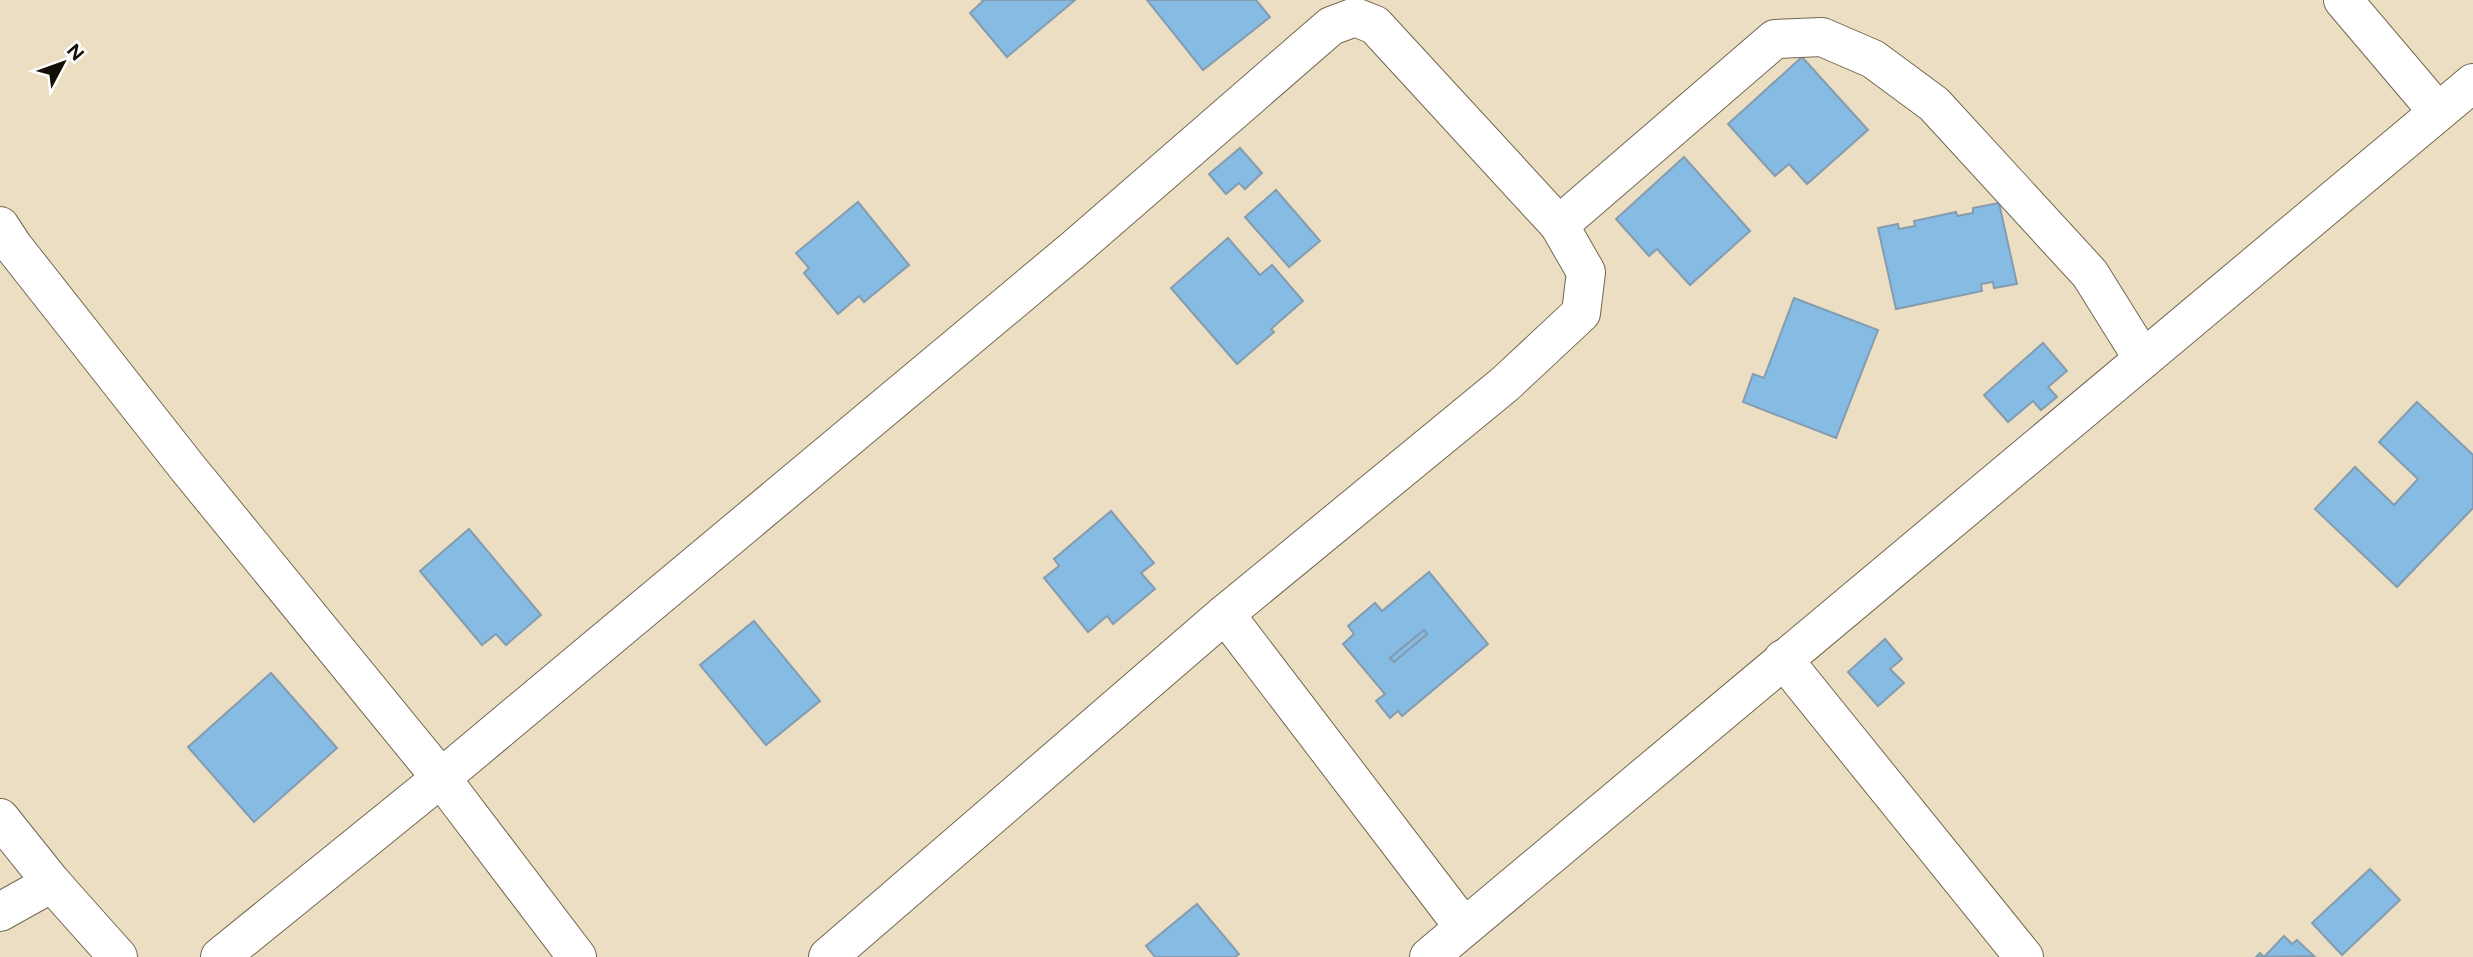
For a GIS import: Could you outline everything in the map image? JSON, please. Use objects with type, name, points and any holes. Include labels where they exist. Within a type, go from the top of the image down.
[{"type":"street","points":[[2343,0],[2438,113]]},
{"type":"street","points":[[220,957],[442,778],[1062,259],[1331,26],[1348,8],[1375,25],[1559,225],[1586,272],[1581,313],[1505,384],[1225,614],[828,957]]},
{"type":"street","points":[[1559,225],[1775,39],[1822,37],[1873,59],[1934,104],[2090,274],[2143,359]]},
{"type":"street","points":[[1429,957],[2473,83]]},
{"type":"street","points":[[0,226],[187,467],[442,778],[577,957]]},
{"type":"street","points":[[1225,614],[1463,926]]},
{"type":"street","points":[[1783,659],[2024,957]]},
{"type":"street","points":[[0,818],[52,883],[118,957]]},
{"type":"street","points":[[0,912],[52,883]]},
{"type":"building","points":[[982,0],[1075,0],[1007,57],[970,13]]},
{"type":"building","points":[[1147,0],[1256,0],[1270,17],[1203,70]]},
{"type":"building","points":[[1802,57],[1868,130],[1807,184],[1789,164],[1775,176],[1728,124]]},
{"type":"building","points":[[1240,148],[1262,173],[1245,189],[1239,183],[1226,194],[1209,174]]},
{"type":"building","points":[[1684,157],[1750,231],[1690,285],[1657,249],[1649,256],[1616,219]]},
{"type":"building","points":[[1276,190],[1320,241],[1289,267],[1245,217]]},
{"type":"building","points":[[858,202],[909,265],[864,302],[859,296],[838,314],[804,273],[809,268],[796,253]]},
{"type":"building","points":[[1999,203],[2017,284],[1994,288],[1993,282],[1981,284],[1982,291],[1896,309],[1878,228],[1898,224],[1899,229],[1915,226],[1914,221],[1956,212],[1957,216],[1973,213],[1973,208]]},
{"type":"building","points":[[1228,238],[1260,275],[1272,265],[1303,301],[1271,329],[1274,332],[1237,364],[1171,288]]},
{"type":"building","points":[[1794,298],[1878,330],[1836,438],[1743,402],[1753,374],[1764,378]]},
{"type":"building","points":[[2043,343],[2067,371],[2048,387],[2057,397],[2041,410],[2033,401],[2008,422],[1984,395]]},
{"type":"building","points":[[2417,402],[2473,455],[2473,508],[2397,587],[2315,509],[2355,467],[2394,505],[2418,479],[2379,442]]},
{"type":"building","points":[[1111,511],[1154,563],[1141,573],[1155,589],[1113,624],[1107,616],[1088,632],[1044,578],[1059,566],[1054,559]]},
{"type":"building","points":[[469,529],[541,615],[506,645],[496,634],[482,645],[420,571]]},
{"type":"building","points":[[1429,572],[1488,644],[1402,716],[1398,711],[1390,718],[1376,701],[1385,694],[1343,644],[1354,634],[1348,626],[1375,603],[1382,611]],"holes":[[[1424,630],[1427,634],[1394,662],[1390,658]]]},
{"type":"building","points":[[754,621],[820,701],[766,745],[700,665]]},
{"type":"building","points":[[1424,630],[1427,634],[1394,662],[1390,658]]},
{"type":"building","points":[[1885,639],[1902,659],[1890,669],[1904,683],[1878,706],[1848,672]]},
{"type":"building","points":[[271,673],[337,748],[254,822],[188,747]]},
{"type":"building","points":[[2370,869],[2400,900],[2342,955],[2312,923]]},
{"type":"building","points":[[1197,904],[1239,954],[1235,957],[1155,957],[1146,946]]},
{"type":"building","points":[[2284,936],[2292,944],[2297,940],[2314,956],[2264,957]]}]
